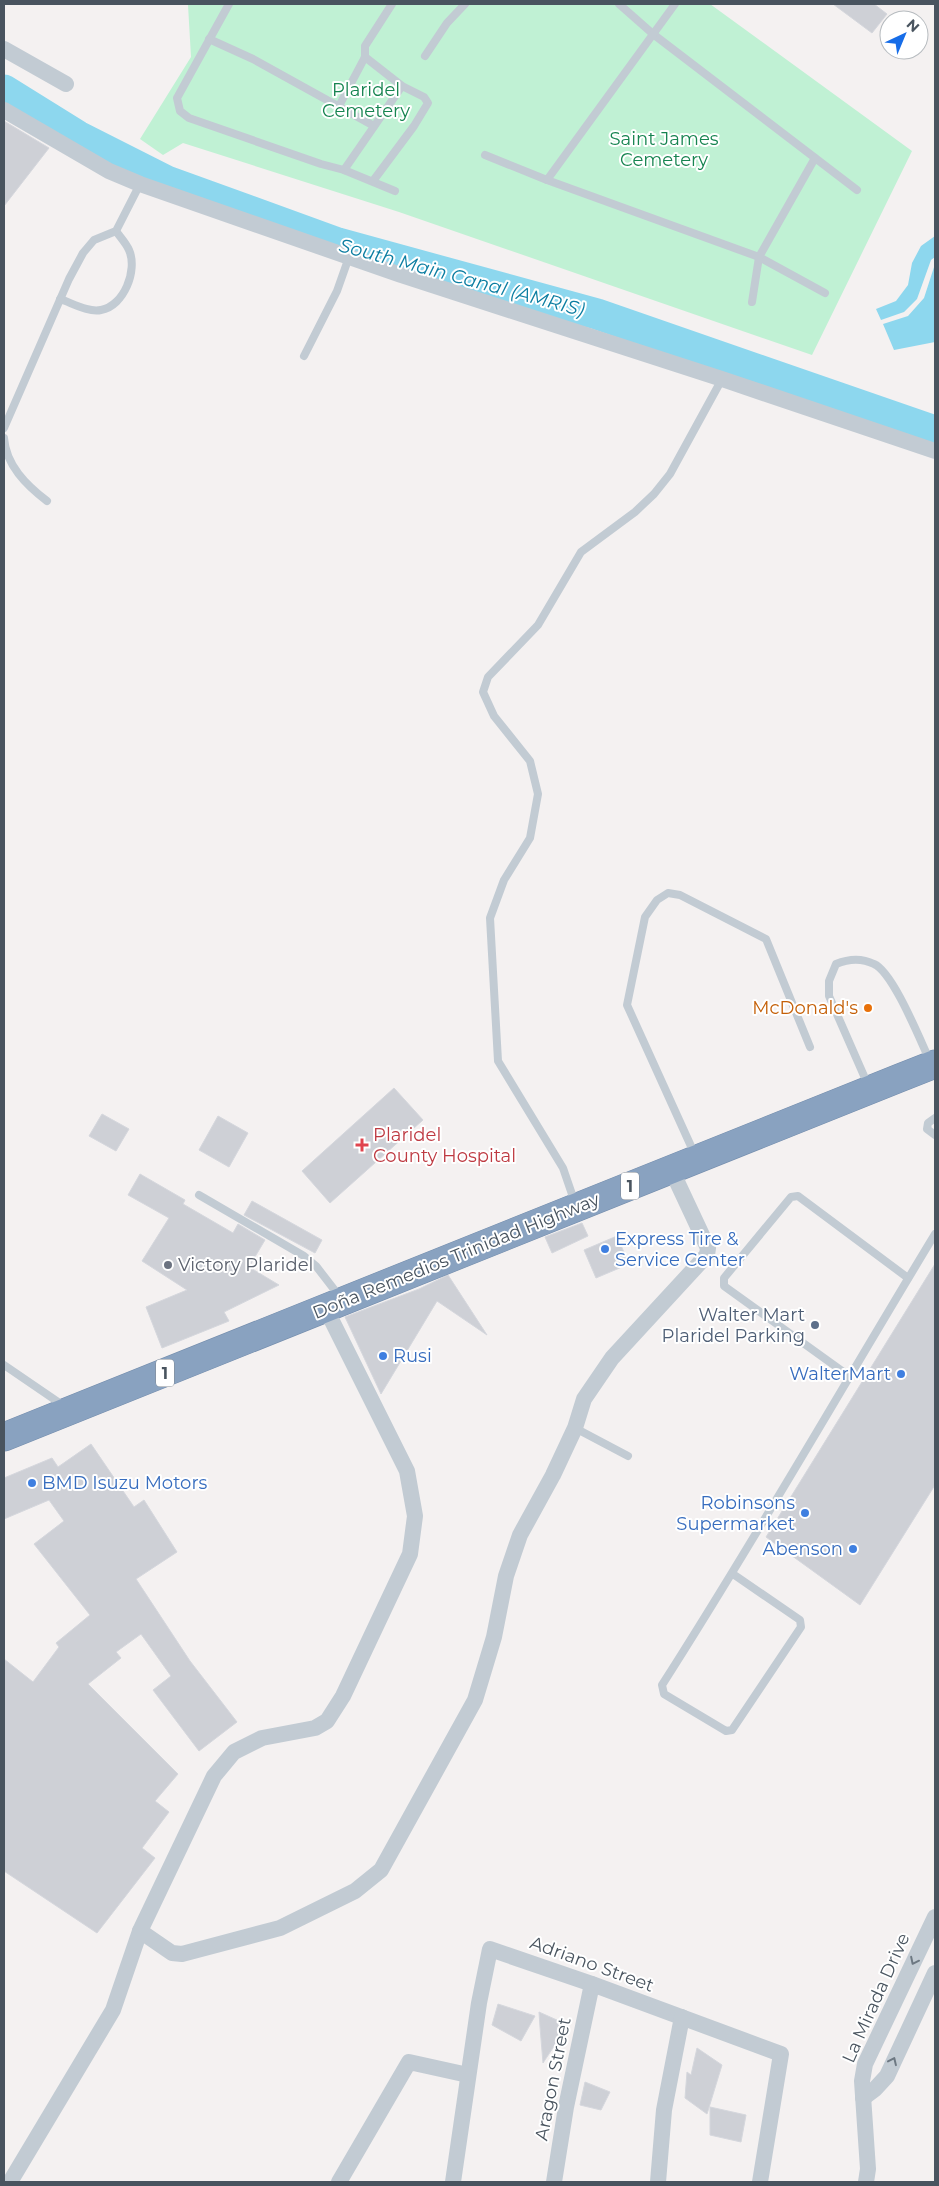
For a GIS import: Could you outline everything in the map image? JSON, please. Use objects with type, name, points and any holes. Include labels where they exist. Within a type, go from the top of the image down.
[{"type":"highway","name":"Doña Remedios Trinidad Highway","points":[[4,1437],[934,1064]]},
{"type":"street","points":[[4,49],[66,84]]},
{"type":"street","points":[[4,110],[109,171],[140,184],[349,257],[722,378],[935,451]]},
{"type":"street","points":[[140,1931],[172,1953],[182,1954],[191,1952],[280,1928],[355,1891],[381,1870],[475,1700],[494,1638],[506,1576],[520,1535],[575,1428],[584,1399],[612,1358],[707,1255],[708,1248],[671,1169]]},
{"type":"street","points":[[10,2182],[113,2010],[140,1931],[214,1776],[234,1752],[262,1738],[316,1728],[327,1721],[343,1696],[410,1554],[415,1516],[407,1471],[335,1305]]},
{"type":"street","name":"La Mirada Drive","points":[[866,2182],[868,2169],[862,2082],[865,2064],[935,1917]]},
{"type":"street","name":"Adriano Street","points":[[453,2182],[468,2075],[490,1949],[592,1984],[781,2054],[760,2182]]},
{"type":"street","points":[[863,2098],[876,2089],[887,2076],[935,1973]]},
{"type":"street","name":"Aragon Street","points":[[554,2182],[566,2107],[592,1984]]},
{"type":"street","points":[[658,2182],[664,2110],[682,2017]]},
{"type":"street","points":[[338,2182],[409,2062],[468,2075]]},
{"type":"lane","points":[[229,4],[177,98],[180,111],[189,118],[321,164],[344,170],[395,191]]},
{"type":"lane","points":[[339,106],[365,57],[365,46],[392,4]]},
{"type":"lane","points":[[425,56],[447,23],[465,4]]},
{"type":"lane","points":[[619,4],[653,34],[857,190]]},
{"type":"lane","points":[[547,180],[675,4]]},
{"type":"lane","points":[[209,39],[253,59],[374,126]]},
{"type":"lane","points":[[365,57],[402,86],[424,97],[428,103],[414,126],[374,181]]},
{"type":"lane","points":[[344,170],[402,86]]},
{"type":"lane","points":[[485,155],[547,180],[759,257],[825,293]]},
{"type":"lane","points":[[752,302],[759,257],[816,158]]},
{"type":"lane","points":[[4,428],[60,299],[83,253],[94,240],[116,231],[140,184]]},
{"type":"lane","points":[[60,299],[93,310],[102,310],[113,305],[121,297],[130,277],[131,258],[129,250],[116,231]]},
{"type":"lane","points":[[304,356],[337,291],[349,257]]},
{"type":"lane","points":[[577,1208],[563,1168],[498,1061],[490,918],[504,880],[530,838],[538,794],[530,762],[494,716],[483,692],[488,677],[538,625],[581,552],[635,512],[654,494],[670,474],[722,378]]},
{"type":"lane","points":[[4,438],[12,465],[35,492],[47,501]]},
{"type":"lane","points":[[696,1158],[627,1005],[645,917],[657,900],[668,893],[680,895],[766,939],[810,1047]]},
{"type":"lane","points":[[870,1090],[829,996],[829,981],[836,964],[860,960],[875,964],[889,977],[934,1064]]},
{"type":"lane","points":[[935,1118],[928,1123],[927,1129],[935,1135]]},
{"type":"lane","points":[[199,1195],[304,1256],[316,1266],[335,1305]]},
{"type":"lane","points":[[849,1376],[724,1286],[724,1278],[791,1197],[798,1196],[908,1278]]},
{"type":"lane","points":[[733,1574],[800,1620],[801,1627],[732,1730],[726,1731],[664,1694],[662,1685],[733,1574],[935,1234]]},
{"type":"lane","points":[[4,1365],[71,1410]]},
{"type":"lane","points":[[575,1428],[628,1456]]},
{"type":"green space","name":"Saint James Cemetery","points":[[186,4],[710,4],[912,151],[812,355],[399,212],[183,143],[163,155],[140,139],[191,57],[188,5]]},
{"type":"water","points":[[935,236],[935,257],[931,260],[917,299],[904,312],[881,320],[876,309],[896,301],[908,285],[912,263],[921,246]]},
{"type":"water","points":[[935,264],[935,342],[894,350],[883,324],[908,316],[924,298]]},
{"type":"building","points":[[833,4],[874,4],[882,10],[879,10],[879,24],[872,33]]},
{"type":"building","points":[[4,121],[49,148],[4,206]]},
{"type":"building","name":"Plaridel County Hospital","points":[[394,1088],[423,1120],[330,1203],[302,1171]]},
{"type":"building","points":[[102,1114],[129,1129],[116,1151],[89,1136]]},
{"type":"building","points":[[218,1116],[248,1133],[229,1167],[199,1150]]},
{"type":"building","points":[[140,1174],[185,1200],[183,1204],[233,1233],[238,1224],[265,1240],[249,1267],[279,1285],[224,1312],[229,1321],[162,1348],[146,1307],[187,1290],[142,1261],[169,1218],[128,1195]]},
{"type":"building","points":[[252,1201],[322,1240],[315,1253],[244,1215]]},
{"type":"building","points":[[582,1223],[588,1236],[552,1253],[545,1237]]},
{"type":"building","points":[[617,1236],[629,1264],[596,1278],[584,1250]]},
{"type":"building","name":"WalterMart","points":[[935,1264],[935,1485],[860,1605],[766,1537]]},
{"type":"building","name":"Rusi","points":[[448,1275],[487,1335],[437,1301],[381,1394],[345,1317],[419,1289]]},
{"type":"building","points":[[91,1444],[134,1507],[144,1500],[177,1552],[136,1579],[190,1661],[237,1722],[199,1751],[153,1690],[171,1676],[141,1634],[116,1652],[121,1658],[88,1684],[178,1774],[155,1801],[169,1812],[142,1848],[155,1858],[97,1933],[4,1871],[4,1659],[33,1682],[59,1647],[56,1643],[90,1615],[34,1544],[64,1521],[49,1500],[4,1519],[4,1478],[52,1458],[58,1467]]},
{"type":"building","points":[[498,2004],[535,2016],[521,2041],[492,2025]]},
{"type":"building","points":[[539,2012],[568,2025],[543,2063],[540,2027]]},
{"type":"building","points":[[697,2048],[722,2065],[707,2114],[685,2098],[687,2072],[691,2075]]},
{"type":"building","points":[[585,2082],[610,2092],[601,2110],[580,2105]]},
{"type":"building","points":[[710,2107],[746,2115],[741,2142],[710,2135]]},
{"type":"waterway","name":"South Main Canal (AMRIS)","points":[[4,90],[78,136],[167,181],[338,243],[597,314],[935,431]]},
{"type":"place","name":"McDonald's","points":[[868,1008]]},
{"type":"place","name":"Plaridel County Hospital","points":[[362,1145]]},
{"type":"place","name":"Express Tire & Service Center","points":[[605,1249]]},
{"type":"place","name":"Victory Plaridel","points":[[168,1265]]},
{"type":"place","name":"Walter Mart Plaridel Parking","points":[[815,1325]]},
{"type":"place","name":"Rusi","points":[[383,1356]]},
{"type":"place","name":"WalterMart","points":[[901,1374]]},
{"type":"place","name":"BMD Isuzu Motors","points":[[32,1483]]},
{"type":"place","name":"Robinsons Supermarket","points":[[805,1513]]},
{"type":"place","name":"Abenson","points":[[853,1549]]},
{"type":"park label","name":"Plaridel Cemetery","points":[[366,100]]}]
